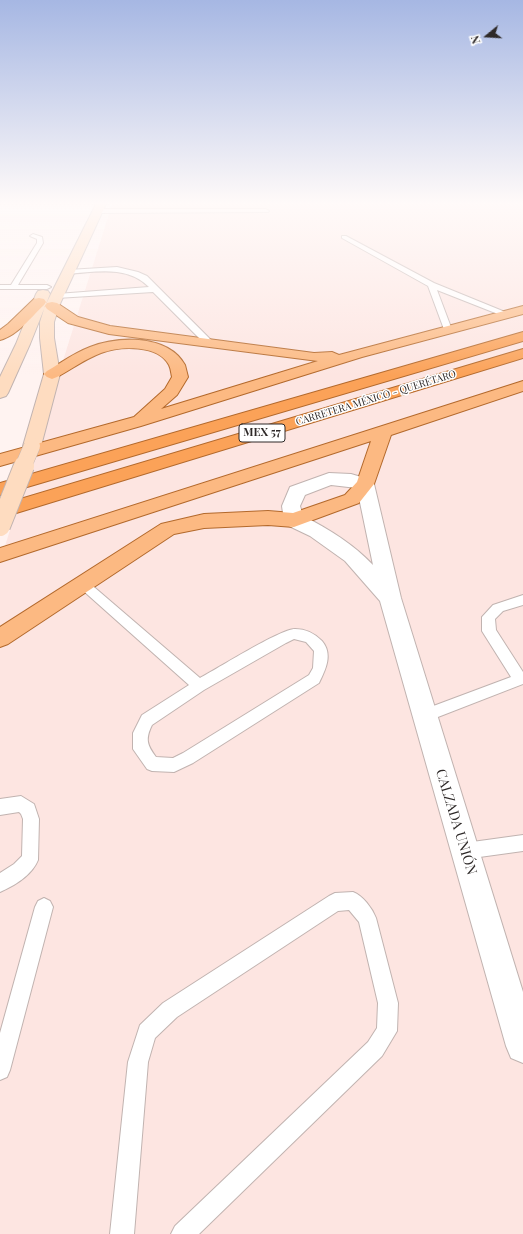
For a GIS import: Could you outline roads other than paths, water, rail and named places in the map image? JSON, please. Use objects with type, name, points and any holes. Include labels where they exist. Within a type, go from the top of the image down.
[{"type":"highway","name":"CARRETERA MÉXICO - QUERÉTARO","points":[[0,489],[523,336]]},
{"type":"highway","name":"CARRETERA MÉXICO - QUERÉTARO","points":[[0,512],[523,353]]},
{"type":"main road","points":[[0,393],[23,344],[68,262]]},
{"type":"main road","points":[[0,336],[14,327],[49,298],[68,272],[72,262]]},
{"type":"main road","points":[[49,298],[73,320],[109,330],[314,357],[357,354]]},
{"type":"main road","points":[[0,526],[32,446],[52,374],[47,338],[49,298]]},
{"type":"main road","points":[[0,460],[135,422],[357,354],[523,310]]},
{"type":"main road","points":[[0,364],[23,344]]},
{"type":"main road","points":[[52,374],[87,353],[102,348],[137,345],[163,351],[171,357],[178,366],[180,377],[171,392],[135,422]]},
{"type":"main road","points":[[0,554],[523,386]]},
{"type":"main road","points":[[0,638],[168,530],[204,521],[268,518],[294,520],[352,499],[365,484],[383,432]]},
{"type":"street","points":[[294,520],[291,506],[297,491],[329,478],[351,480],[365,484]]},
{"type":"street","name":"CALZADA UNIÓN","points":[[365,484],[390,598],[523,1046]]},
{"type":"street","name":"CALZADA UNIÓN","points":[[294,520],[317,531],[352,556],[390,598]]},
{"type":"lane","points":[[13,287],[28,262]]},
{"type":"lane","points":[[388,262],[432,286],[506,314]]},
{"type":"lane","points":[[68,272],[123,270],[135,272],[156,289],[209,343]]},
{"type":"lane","points":[[432,286],[448,330]]},
{"type":"lane","points":[[0,287],[13,287],[49,298],[156,289]]},
{"type":"lane","points":[[83,584],[199,686]]},
{"type":"lane","points":[[425,716],[522,678],[490,631],[488,617],[498,608],[523,600]]},
{"type":"lane","points":[[294,634],[310,637],[321,650],[320,668],[314,679],[188,758],[174,765],[152,764],[141,748],[140,733],[147,720],[199,686],[281,639],[294,634]]},
{"type":"lane","points":[[0,807],[21,804],[28,809],[31,819],[30,860],[20,870],[0,884]]},
{"type":"lane","points":[[465,851],[523,843]]},
{"type":"lane","points":[[119,1232],[138,1062],[147,1032],[170,1010],[335,902],[353,901],[367,918],[388,1003],[387,1030],[375,1049],[183,1234]]},
{"type":"lane","points":[[0,1070],[44,907]]}]
